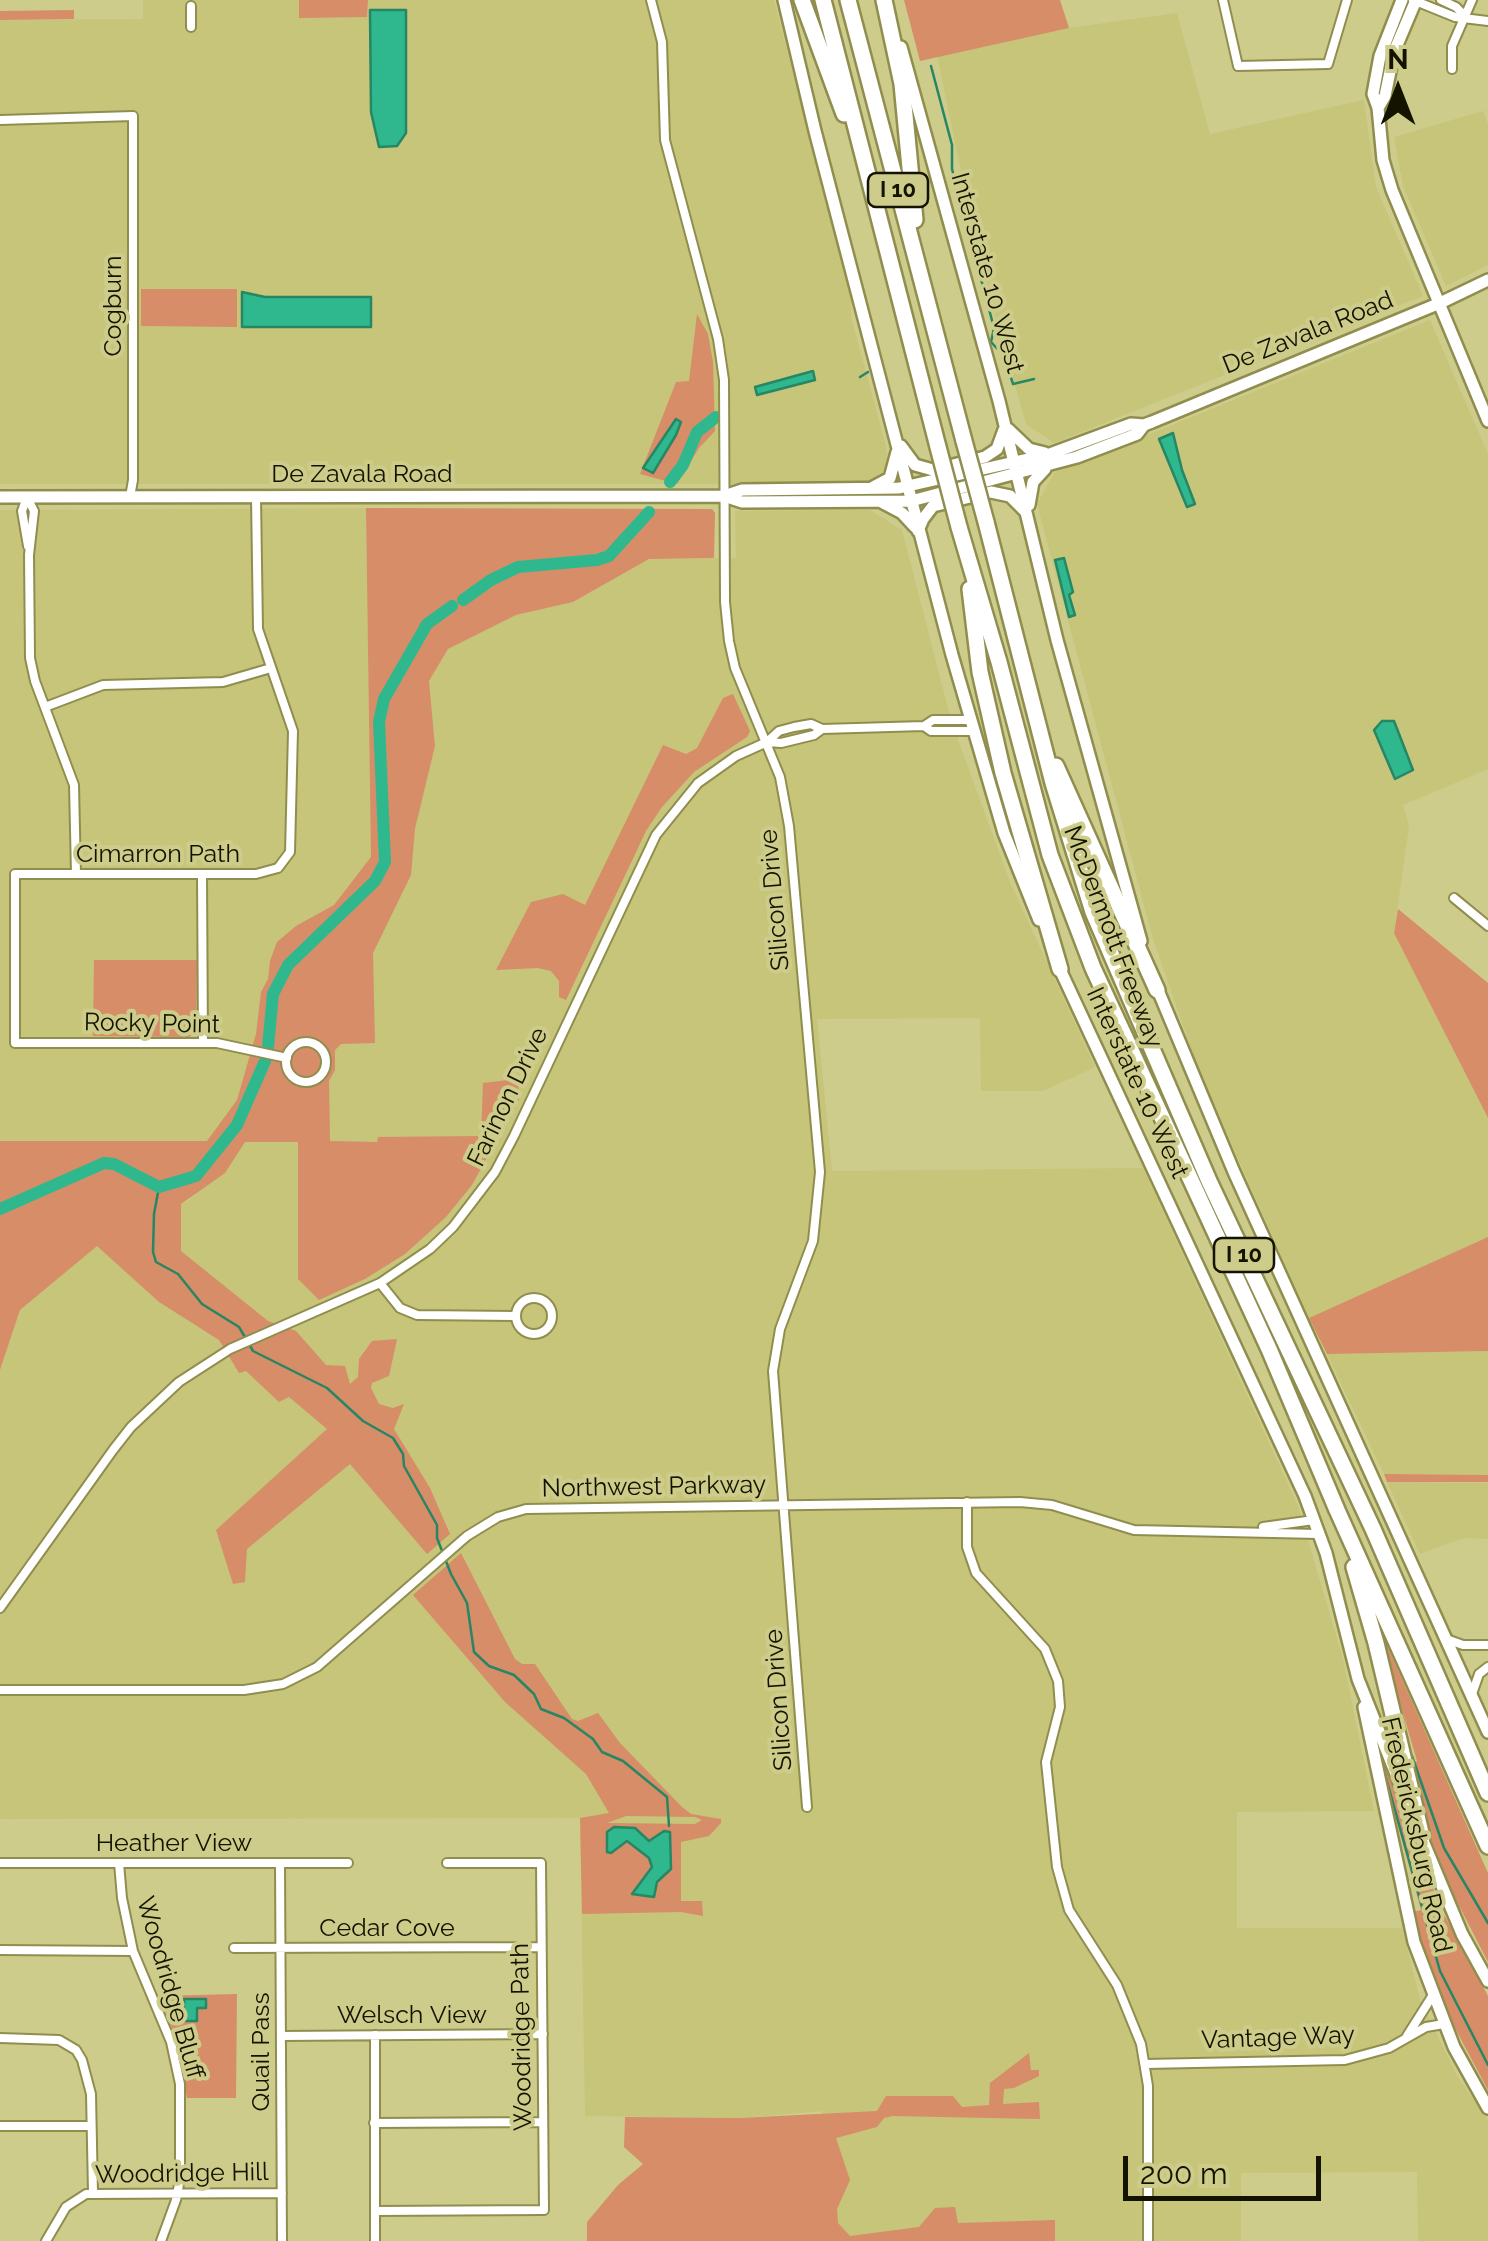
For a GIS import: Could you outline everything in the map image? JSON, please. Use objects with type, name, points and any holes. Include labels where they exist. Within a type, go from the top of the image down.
[{"type":"highway","points":[[802,0],[882,233]]},
{"type":"highway","name":"McDermott Freeway","points":[[823,0],[959,527],[1000,662],[1050,855],[1094,968],[1269,1348],[1488,1846]]},
{"type":"highway","name":"McDermott Freeway","points":[[848,0],[1032,708],[1093,912],[1208,1181],[1373,1529],[1488,1792]]},
{"type":"highway","points":[[884,0],[902,84],[913,211],[930,278],[948,381]]},
{"type":"highway","points":[[968,560],[980,672],[1004,774],[1060,969]]},
{"type":"highway","points":[[1032,708],[1157,990]]},
{"type":"highway","points":[[1337,1510],[1376,1643],[1422,1837]]},
{"type":"main road","name":"Interstate 10 West","points":[[784,0],[918,532],[1004,833],[1060,969],[1314,1520],[1358,1678],[1462,1934],[1488,1981]]},
{"type":"main road","name":"Interstate 10 West","points":[[884,0],[898,38],[1005,425],[1057,640],[1157,990],[1209,1116],[1488,1732]]},
{"type":"main road","points":[[1402,0],[1380,56],[1373,94],[1381,148],[1388,180],[1488,420]]},
{"type":"main road","points":[[1378,108],[1385,96],[1394,52],[1415,0]]},
{"type":"main road","name":"De Zavala Road","points":[[0,497],[724,496],[742,490],[908,487],[1049,460],[1131,424],[1144,425],[1488,280]]},
{"type":"main road","points":[[898,443],[916,465],[932,470],[985,457],[997,449],[1005,425],[1029,449],[1049,460],[1033,482],[1028,514]]},
{"type":"main road","points":[[863,490],[890,478],[898,443]]},
{"type":"main road","name":"De Zavala Road","points":[[724,496],[742,502],[911,501],[1016,468]]},
{"type":"main road","points":[[918,532],[933,506],[991,492],[1010,496],[1028,514]]},
{"type":"main road","points":[[879,501],[902,513],[918,532]]},
{"type":"main road","name":"Fredericksburg Road","points":[[1358,1678],[1406,1906],[1444,2024],[1488,2108]]},
{"type":"main road","points":[[1469,2076],[1488,2094]]},
{"type":"street","name":"Silicon Drive","points":[[651,0],[662,42],[665,140],[721,354],[725,602],[731,654],[780,777],[790,826],[820,1195],[814,1241],[787,1308],[774,1359],[773,1389],[807,1807]]},
{"type":"street","points":[[1223,0],[1238,66],[1328,64],[1346,0]]},
{"type":"street","points":[[1415,0],[1488,21]]},
{"type":"street","points":[[1452,69],[1452,46],[1472,0]]},
{"type":"street","points":[[191,6],[191,27]]},
{"type":"street","name":"Cogburn","points":[[0,120],[133,116],[130,496]]},
{"type":"street","points":[[28,497],[34,511],[29,555],[30,658],[74,785],[76,874]]},
{"type":"street","name":"Cimarron Path","points":[[15,1043],[15,874],[267,873],[278,868],[290,852],[293,732],[260,639],[256,497]]},
{"type":"street","points":[[45,706],[112,683],[224,682],[271,668]]},
{"type":"street","name":"Farinon Drive","points":[[0,1608],[131,1427],[180,1382],[230,1349],[380,1283],[430,1249],[453,1226],[495,1172],[656,834],[668,816],[715,769],[780,732],[811,724],[822,729],[924,726],[932,720],[972,725]]},
{"type":"street","points":[[202,876],[203,1043]]},
{"type":"street","points":[[1454,898],[1488,926]]},
{"type":"street","name":"Rocky Point","points":[[310,1042],[323,1050],[326,1066],[318,1078],[302,1082],[290,1073],[286,1058],[295,1045],[310,1042]]},
{"type":"street","name":"Rocky Point","points":[[15,1043],[203,1043],[286,1058]]},
{"type":"street","points":[[380,1283],[400,1308],[418,1315],[515,1316]]},
{"type":"street","points":[[534,1298],[547,1303],[552,1316],[546,1329],[534,1334],[520,1329],[515,1316],[521,1303],[534,1298]]},
{"type":"street","points":[[968,1502],[967,1546],[976,1574],[1039,1642],[1056,1672],[1060,1707],[1046,1762],[1062,1888],[1073,1918],[1124,1996],[1145,2064],[1148,2241]]},
{"type":"street","name":"Northwest Parkway","points":[[0,1690],[244,1690],[283,1684],[316,1667],[455,1546],[498,1517],[526,1509],[968,1502],[1052,1505],[1134,1530],[1319,1534]]},
{"type":"street","name":"Northwest Parkway","points":[[1244,1530],[1314,1520]]},
{"type":"street","points":[[1442,1634],[1463,1645],[1488,1646]]},
{"type":"street","points":[[1472,1699],[1477,1678],[1488,1667]]},
{"type":"street","name":"Heather View","points":[[0,1863],[348,1863]]},
{"type":"street","name":"Woodridge Bluff","points":[[120,1863],[122,1898],[133,1951],[176,2063],[181,2136],[177,2192],[161,2241]]},
{"type":"street","name":"Quail Pass","points":[[280,1863],[282,2241]]},
{"type":"street","name":"Woodridge Path","points":[[375,2210],[544,2210],[540,1863],[447,1863]]},
{"type":"street","name":"Cedar Cove","points":[[234,1948],[541,1947]]},
{"type":"street","points":[[0,1950],[133,1951]]},
{"type":"street","points":[[1408,2036],[1433,1995]]},
{"type":"street","name":"Vantage Way","points":[[1145,2064],[1345,2060],[1389,2048],[1408,2036],[1444,2024]]},
{"type":"street","name":"Welsch View","points":[[281,2036],[542,2034]]},
{"type":"street","points":[[374,2035],[375,2241]]},
{"type":"street","points":[[0,2038],[52,2038],[76,2050],[89,2082],[94,2193]]},
{"type":"street","points":[[374,2123],[543,2122]]},
{"type":"street","points":[[0,2126],[92,2126]]},
{"type":"street","name":"Woodridge Hill","points":[[46,2241],[66,2207],[75,2199],[94,2193],[282,2192]]},
{"type":"shaded area","points":[[143,0],[299,0],[299,17],[367,16],[368,0],[774,0],[851,299],[851,317],[888,464],[879,478],[864,484],[0,484],[0,20],[143,19]]},
{"type":"shaded area","points":[[299,0],[368,0],[367,17],[299,18]]},
{"type":"shaded area","points":[[904,0],[1060,0],[1069,28],[920,61]]},
{"type":"shaded area","points":[[74,10],[74,19],[0,20],[0,11]]},
{"type":"shaded area","points":[[370,10],[406,10],[406,133],[397,146],[379,147],[371,112]]},
{"type":"shaded area","points":[[1177,13],[1210,134],[1364,100],[1376,187],[1423,296],[1054,443],[1026,424],[979,258],[937,55],[1069,28]]},
{"type":"shaded area","points":[[1483,111],[1488,124],[1488,265],[1446,286],[1403,186],[1394,137]]},
{"type":"shaded area","points":[[141,289],[237,289],[237,327],[141,326]]},
{"type":"shaded area","points":[[242,292],[265,297],[371,297],[371,327],[242,327]]},
{"type":"shaded area","points":[[697,314],[708,334],[713,362],[715,431],[699,448],[677,484],[640,474],[676,382],[689,381]]},
{"type":"shaded area","points":[[1430,320],[1488,454],[1488,769],[1403,805],[1409,826],[1394,933],[1488,1118],[1488,1237],[1309,1318],[1199,1071],[1153,939],[1037,504],[1054,473]]},
{"type":"shaded area","points":[[813,371],[815,380],[757,395],[755,387]]},
{"type":"shaded area","points":[[676,419],[681,422],[676,435],[653,473],[643,468]]},
{"type":"shaded area","points":[[1173,433],[1195,504],[1187,507],[1159,439]]},
{"type":"shaded area","points":[[366,508],[373,950],[410,875],[415,829],[435,746],[429,681],[448,649],[516,615],[573,602],[649,559],[736,558],[735,511],[870,510],[902,530],[961,748],[1010,882],[1095,1067],[1043,1091],[981,1091],[980,1018],[817,1019],[832,1171],[1143,1168],[1298,1506],[1343,1659],[1374,1811],[1237,1812],[1237,1928],[1402,1928],[1420,1999],[1457,2076],[1488,2120],[1488,2241],[1418,2241],[1417,2172],[1241,2173],[1241,2241],[825,2241],[822,2111],[740,2118],[585,2116],[580,1818],[0,1819],[0,1370],[20,1310],[94,1247],[189,1200],[244,1141],[0,1141],[0,510]]},
{"type":"shaded area","points":[[366,508],[712,509],[714,558],[649,559],[573,602],[516,615],[448,649],[429,681],[435,746],[415,829],[411,875],[373,953],[375,1043],[341,1044],[335,1050],[335,1070],[329,1081],[330,1141],[481,1136],[483,1083],[516,1079],[521,1096],[472,1185],[446,1217],[405,1254],[365,1279],[319,1300],[298,1279],[298,1142],[245,1142],[225,1173],[181,1204],[181,1251],[268,1321],[296,1331],[326,1365],[345,1366],[350,1384],[358,1377],[359,1359],[372,1341],[397,1339],[389,1376],[372,1383],[371,1388],[379,1404],[393,1408],[404,1404],[394,1429],[430,1488],[450,1534],[427,1554],[350,1464],[247,1549],[245,1582],[233,1584],[216,1530],[327,1429],[289,1397],[279,1402],[246,1371],[239,1373],[219,1340],[159,1302],[97,1246],[20,1310],[0,1370],[0,1141],[207,1141],[237,1100],[256,1034],[261,992],[277,942],[296,926],[334,905],[371,857]]},
{"type":"shaded area","points":[[1064,558],[1075,615],[1069,617],[1055,560]]},
{"type":"shaded area","points":[[733,694],[750,731],[747,737],[694,772],[662,807],[646,831],[566,1000],[559,997],[559,981],[551,971],[496,970],[531,902],[563,894],[585,905],[663,745],[686,754],[697,748],[723,698]]},
{"type":"shaded area","points":[[1382,721],[1394,721],[1413,770],[1395,779],[1374,730]]},
{"type":"shaded area","points":[[1398,909],[1488,983],[1488,1118],[1394,933]]},
{"type":"shaded area","points":[[94,960],[197,960],[196,1033],[189,1037],[93,1036]]},
{"type":"shaded area","points":[[1488,1237],[1488,1351],[1327,1354],[1309,1318]]},
{"type":"shaded area","points":[[1488,1351],[1488,1475],[1384,1474],[1327,1354]]},
{"type":"shaded area","points":[[1384,1474],[1488,1475],[1488,1482],[1387,1482]]},
{"type":"shaded area","points":[[1387,1482],[1488,1483],[1488,1539],[1464,1538],[1420,1554]]},
{"type":"shaded area","points":[[461,1553],[515,1659],[522,1664],[535,1664],[572,1719],[578,1721],[598,1713],[620,1743],[682,1807],[691,1814],[721,1819],[709,1836],[681,1842],[681,1901],[702,1901],[703,1916],[681,1912],[582,1914],[580,1818],[609,1813],[586,1774],[505,1702],[413,1595]],"holes":[[[626,1816],[702,1820],[695,1824],[607,1823]]]},
{"type":"shaded area","points":[[1376,1621],[1488,1873],[1488,1962],[1455,1898],[1422,1817],[1407,1765],[1417,1761],[1392,1675],[1387,1675]]},
{"type":"shaded area","points":[[1378,1742],[1440,1907],[1488,1996],[1488,2090],[1449,2017],[1419,1938],[1413,1912],[1421,1910],[1375,1743]]},
{"type":"shaded area","points":[[614,1827],[635,1828],[649,1841],[664,1831],[670,1832],[671,1869],[657,1882],[654,1897],[632,1894],[652,1867],[649,1858],[627,1841],[607,1852],[607,1832]]},
{"type":"shaded area","points":[[237,1994],[236,2098],[187,2098],[175,2035],[158,1996]]},
{"type":"shaded area","points":[[184,1999],[206,1999],[206,2008],[197,2008],[197,2021],[184,2021]]},
{"type":"shaded area","points":[[1029,2053],[1031,2070],[1039,2070],[1039,2076],[1004,2089],[1003,2104],[1039,2102],[1040,2119],[893,2116],[884,2118],[877,2127],[836,2138],[850,2180],[837,2209],[838,2223],[850,2236],[919,2227],[935,2208],[955,2207],[958,2223],[1055,2220],[1055,2241],[587,2241],[587,2222],[618,2185],[643,2164],[624,2147],[625,2117],[740,2118],[877,2111],[886,2096],[953,2096],[962,2107],[989,2105],[990,2083]]},
{"type":"waterway","points":[[931,66],[952,145],[952,169],[994,328],[991,342],[1004,356],[1013,384],[1034,379]]},
{"type":"waterway","points":[[860,377],[868,372]]},
{"type":"waterway","points":[[670,482],[683,465],[697,432],[716,417]]},
{"type":"waterway","points":[[463,600],[518,567],[609,556],[649,512]]},
{"type":"waterway","points":[[268,1047],[273,994],[288,965],[375,881],[385,862],[379,722],[384,699],[427,624],[452,606]]},
{"type":"waterway","points":[[0,1209],[104,1163],[114,1164],[159,1187],[196,1176],[237,1125],[265,1061]]},
{"type":"waterway","points":[[159,1187],[154,1214],[156,1262],[178,1274],[202,1304],[239,1327],[253,1351],[327,1388],[363,1421],[393,1438],[437,1525],[437,1538],[467,1603],[474,1652],[489,1666],[514,1675],[534,1694],[541,1709],[564,1718],[593,1739],[602,1752],[623,1761],[667,1797],[669,1826]]},
{"type":"waterway","points":[[1412,1756],[1444,1848],[1488,1923]]},
{"type":"waterway","points":[[1381,1760],[1440,1971],[1488,2065]]}]
